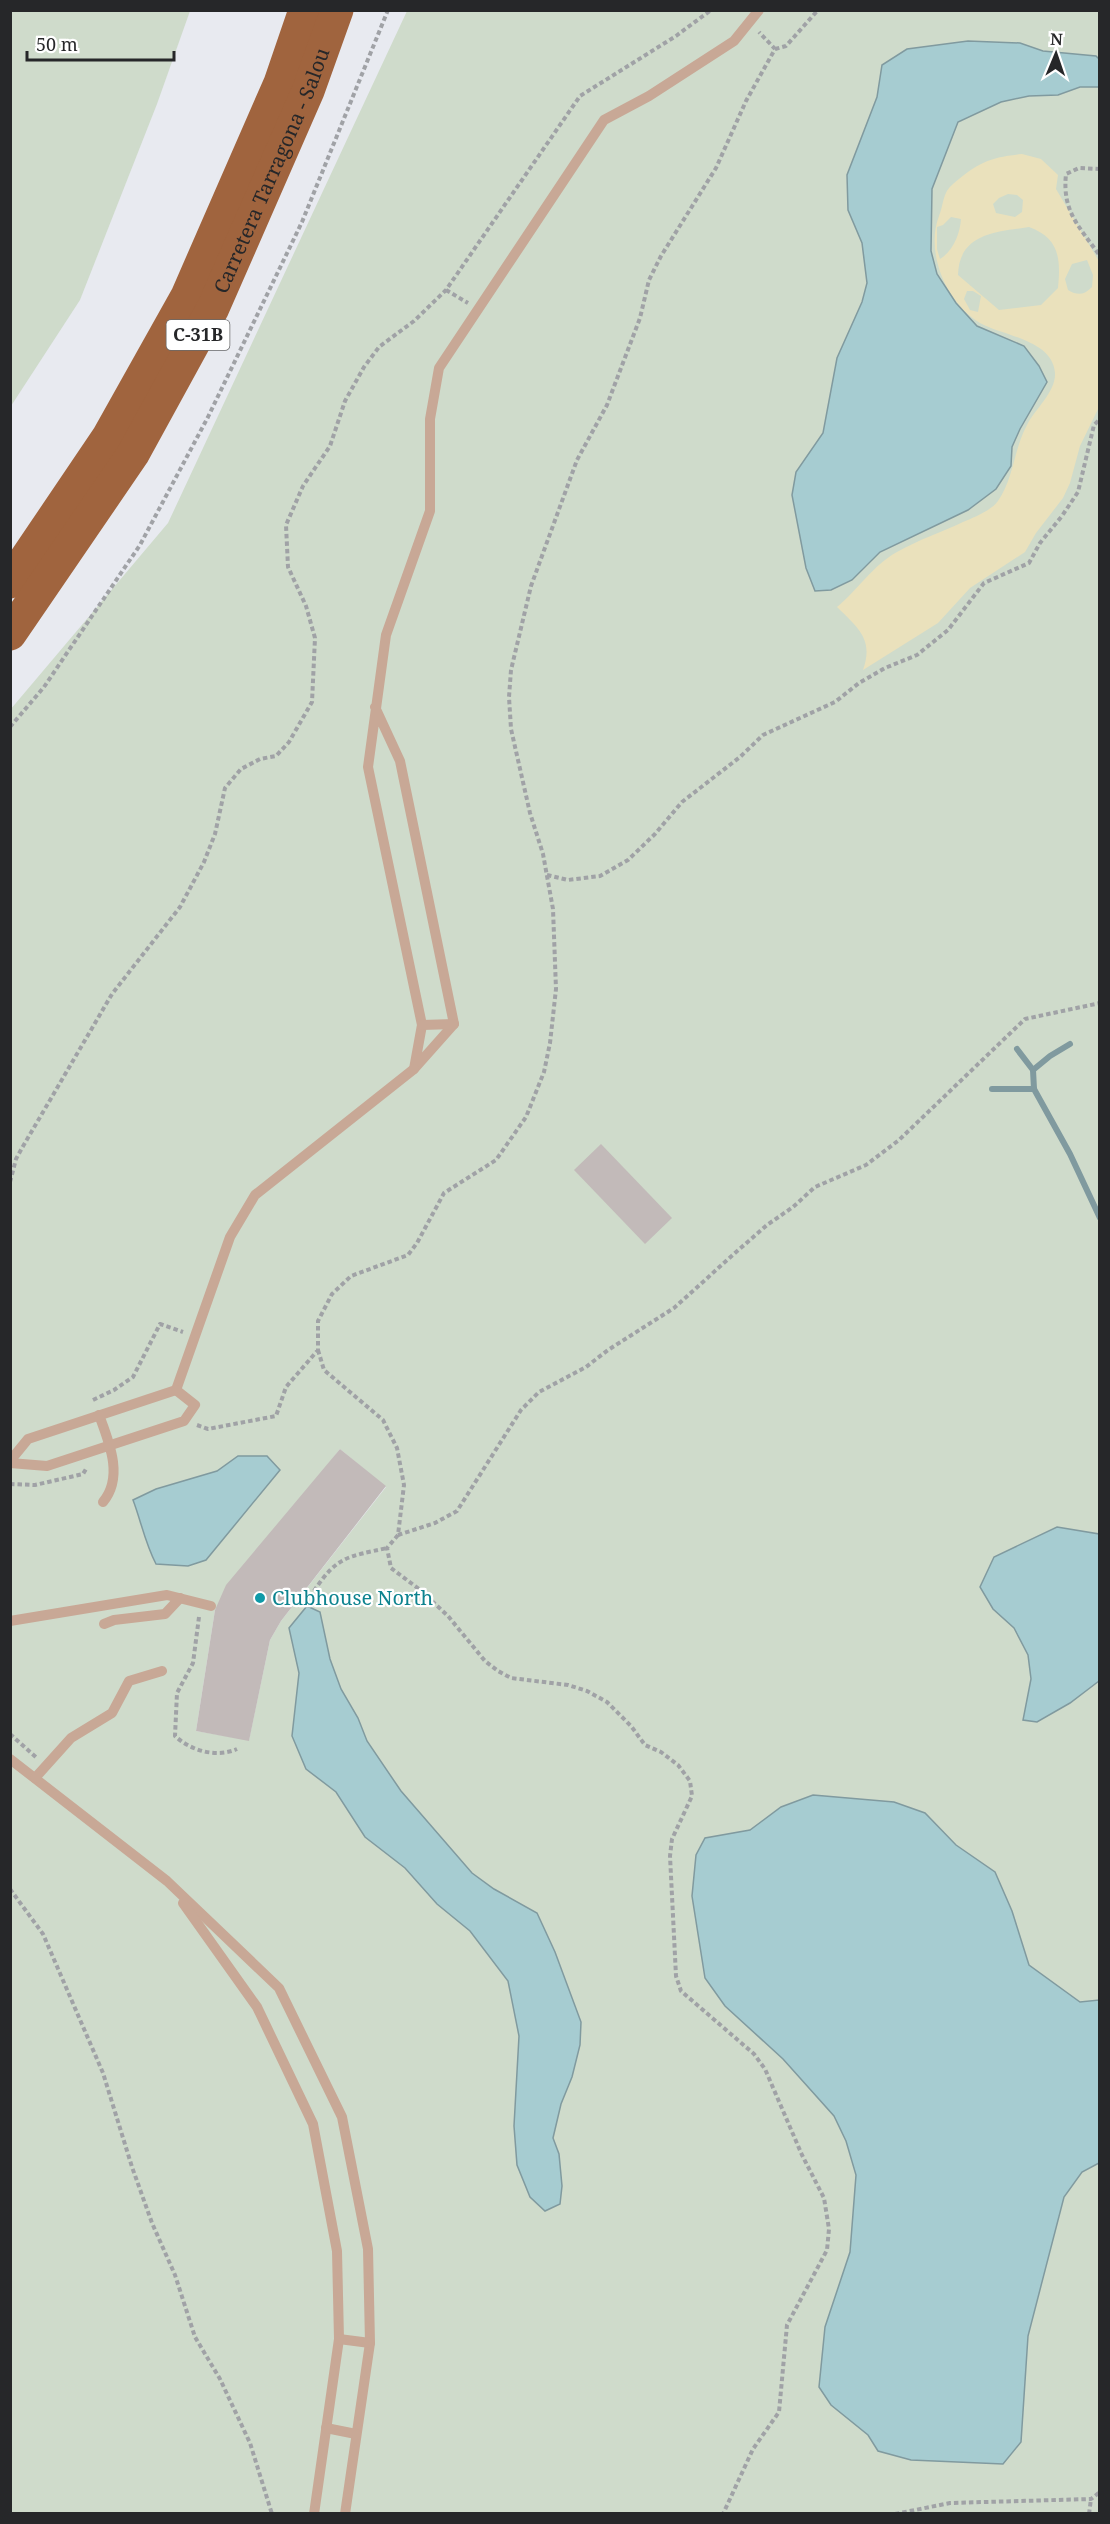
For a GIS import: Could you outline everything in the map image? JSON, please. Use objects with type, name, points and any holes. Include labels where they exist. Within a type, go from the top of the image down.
[{"type":"highway","name":"Carretera Tarragona - Salou","points":[[10,582],[108,437],[187,296],[280,83],[305,10]]},
{"type":"highway","name":"Carretera Tarragona - Salou","points":[[10,634],[133,454],[213,308],[308,92],[337,10]]},
{"type":"lane","points":[[414,1069],[422,1025],[368,767],[386,636],[430,511],[430,420],[439,368],[604,120],[649,96],[734,41],[759,10]]},
{"type":"lane","points":[[375,707],[400,761],[454,1024]]},
{"type":"lane","points":[[422,1025],[454,1024]]},
{"type":"lane","points":[[176,1390],[230,1237],[255,1195],[414,1069],[454,1024]]},
{"type":"lane","points":[[10,1462],[28,1439],[176,1390]]},
{"type":"lane","points":[[10,1462],[47,1466],[184,1421],[195,1405],[176,1390]]},
{"type":"lane","points":[[99,1415],[114,1463],[111,1493],[103,1502]]},
{"type":"lane","points":[[10,1621],[167,1595],[211,1606]]},
{"type":"lane","points":[[104,1624],[114,1620],[165,1614],[180,1598]]},
{"type":"lane","points":[[35,1778],[70,1738],[112,1713],[129,1681],[162,1671]]},
{"type":"lane","points":[[10,1759],[167,1881],[279,1988],[342,2117],[368,2249],[370,2343],[345,2514]]},
{"type":"lane","points":[[167,1881],[257,2007],[313,2124],[337,2251],[339,2339],[314,2514]]},
{"type":"lane","points":[[339,2339],[370,2343]]},
{"type":"lane","points":[[326,2428],[356,2433]]},
{"type":"path","points":[[10,728],[44,687],[140,545],[208,417],[302,222],[387,10]]},
{"type":"path","points":[[10,1182],[16,1159],[112,994],[180,907],[204,862],[215,834],[225,788],[241,769],[260,759],[276,756],[289,742],[312,702],[315,638],[306,606],[288,567],[286,525],[303,486],[330,446],[345,401],[364,367],[379,347],[414,321],[446,290],[580,96],[676,36],[711,10]]},
{"type":"path","points":[[398,1535],[404,1485],[397,1448],[383,1420],[324,1370],[318,1350],[318,1321],[332,1294],[351,1276],[408,1256],[444,1194],[496,1160],[526,1117],[544,1072],[556,989],[553,909],[547,875],[511,729],[509,698],[512,670],[531,586],[577,460],[607,405],[640,318],[649,280],[661,256],[716,168],[746,100],[776,49],[786,46],[818,10]]},
{"type":"path","points":[[750,22],[776,49]]},
{"type":"path","points":[[1100,169],[1079,168],[1066,174],[1064,192],[1071,214],[1100,256]]},
{"type":"path","points":[[446,290],[478,308]]},
{"type":"path","points":[[547,875],[568,880],[600,876],[628,860],[655,834],[682,802],[763,735],[835,702],[859,683],[885,668],[917,655],[948,630],[984,583],[1029,563],[1040,543],[1078,492],[1094,425],[1100,419]]},
{"type":"path","points":[[314,1591],[329,1569],[346,1557],[387,1548],[398,1535],[435,1523],[457,1511],[521,1410],[539,1392],[586,1367],[608,1350],[674,1308],[735,1252],[793,1207],[815,1186],[866,1165],[899,1140],[1025,1019],[1100,1003]]},
{"type":"path","points":[[82,1405],[114,1390],[134,1377],[160,1324],[195,1335]]},
{"type":"path","points":[[184,1421],[208,1429],[276,1416],[286,1387],[318,1350]]},
{"type":"path","points":[[387,1548],[391,1568],[419,1589],[448,1616],[485,1661],[511,1678],[568,1685],[587,1691],[607,1702],[631,1726],[645,1745],[661,1752],[678,1765],[690,1780],[692,1796],[672,1839],[670,1856],[676,1976],[681,1991],[754,2054],[765,2069],[824,2198],[829,2229],[827,2250],[787,2325],[778,2412],[753,2449],[723,2514]]},
{"type":"path","points":[[211,1606],[199,1616],[193,1663],[177,1693],[176,1736],[188,1748],[226,1754],[237,1749]]},
{"type":"path","points":[[10,1734],[46,1765]]},
{"type":"path","points":[[10,1889],[43,1934],[104,2073],[132,2167],[152,2223],[175,2275],[195,2337],[220,2379],[250,2444],[272,2514]]},
{"type":"path","points":[[895,2514],[950,2504],[1091,2499],[1100,2492]]},
{"type":"path","points":[[1089,2514],[1091,2499]]},
{"type":"green space","points":[[11,10],[190,11],[157,104],[80,300],[11,406]]},
{"type":"green space","points":[[407,11],[1099,11],[1099,2513],[11,2513],[10,710],[168,523]],"holes":[[[340,1449],[386,1487],[281,1621],[270,1640],[249,1740],[196,1731],[215,1610]]]},
{"type":"sand","points":[[1022,154],[1041,159],[1058,175],[1056,189],[1100,263],[1099,407],[1080,446],[1070,483],[1063,498],[1036,533],[1025,552],[970,588],[938,623],[863,670],[867,650],[865,642],[857,628],[837,607],[888,557],[987,511],[998,501],[1007,483],[1023,434],[1052,387],[1055,373],[1046,353],[1025,340],[980,323],[968,314],[948,290],[937,260],[935,230],[947,191],[953,184],[984,162]],"holes":[[[1008,194],[1017,195],[1023,200],[1022,212],[1015,217],[996,213],[993,204]],[[951,217],[961,219],[955,242],[940,259],[937,249],[937,227],[943,225]],[[1029,227],[1047,237],[1052,243],[1058,258],[1058,288],[1041,305],[999,310],[958,275],[960,261],[965,250],[972,243],[993,233]],[[1087,260],[1093,275],[1092,287],[1089,290],[1081,294],[1072,292],[1068,290],[1065,279],[1072,264]],[[967,291],[973,291],[981,296],[978,312],[970,310],[964,299]]]},
{"type":"water","points":[[968,41],[1020,43],[1043,51],[1096,56],[1099,59],[1099,87],[1080,87],[1058,95],[1029,96],[1001,102],[958,122],[932,189],[931,251],[937,274],[956,303],[977,326],[1024,346],[1039,366],[1047,382],[1020,429],[1012,447],[1011,466],[996,489],[968,510],[880,552],[852,580],[831,590],[815,591],[806,568],[792,495],[796,472],[823,433],[837,358],[862,302],[867,283],[862,243],[848,210],[847,175],[877,97],[882,65],[907,49]]},
{"type":"water","points":[[238,1456],[267,1456],[280,1470],[206,1560],[188,1566],[156,1564],[133,1500],[156,1489],[217,1471]]},
{"type":"water","points":[[1057,1527],[1099,1534],[1099,1681],[1070,1703],[1037,1722],[1023,1720],[1031,1679],[1028,1655],[1014,1628],[993,1609],[980,1587],[994,1557]]},
{"type":"water","points":[[307,1606],[320,1612],[330,1659],[341,1689],[358,1718],[367,1741],[401,1791],[472,1873],[494,1889],[537,1913],[555,1952],[581,2022],[580,2045],[553,2138],[559,2154],[562,2186],[560,2204],[545,2211],[530,2197],[517,2165],[514,2126],[519,2036],[508,1981],[470,1931],[437,1904],[405,1868],[365,1837],[336,1792],[306,1769],[292,1736],[299,1673],[289,1628]]},
{"type":"water","points":[[813,1795],[894,1802],[925,1813],[956,1845],[995,1872],[1012,1911],[1029,1965],[1080,2002],[1099,2000],[1099,2163],[1082,2172],[1064,2197],[1028,2336],[1021,2442],[1003,2464],[911,2460],[878,2451],[868,2435],[831,2405],[819,2387],[825,2327],[850,2252],[856,2175],[846,2141],[834,2116],[783,2059],[725,2006],[705,1978],[692,1896],[696,1855],[705,1838],[750,1830],[781,1807]]},
{"type":"building","points":[[601,1144],[672,1218],[645,1244],[574,1170]]},
{"type":"building","name":"Clubhouse North","points":[[340,1449],[386,1486],[281,1621],[270,1640],[249,1741],[196,1731],[215,1610],[226,1585]]},
{"type":"waterway","points":[[1070,1044],[1033,1070],[1034,1089],[1070,1154],[1100,1218]]},
{"type":"waterway","points":[[1017,1049],[1033,1070]]},
{"type":"waterway","points":[[992,1089],[1034,1089]]},
{"type":"place","name":"Clubhouse North","points":[[260,1598]]}]
